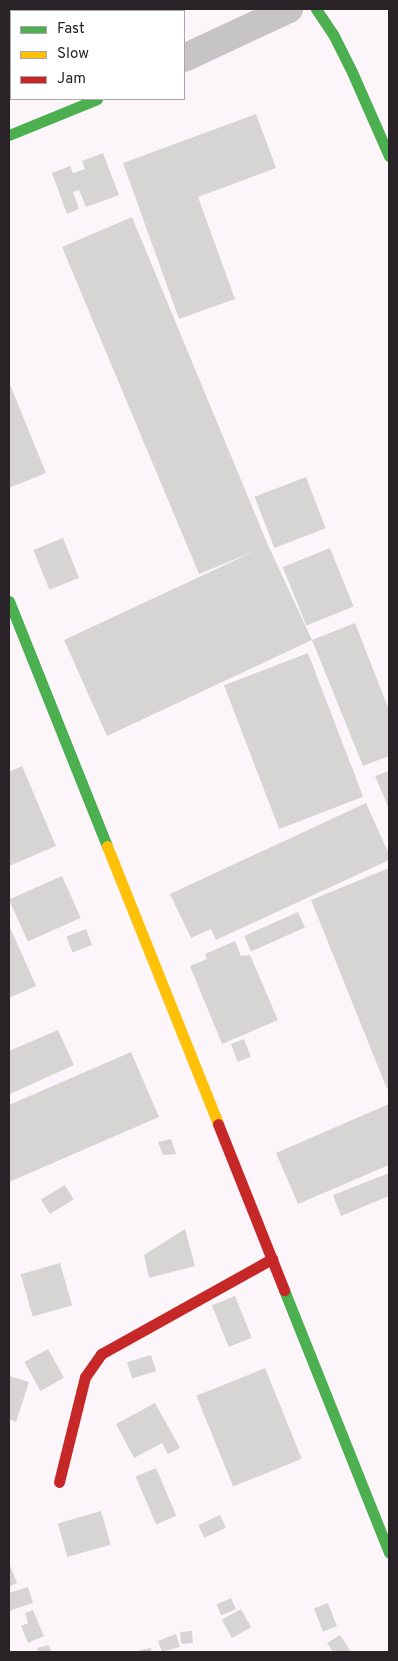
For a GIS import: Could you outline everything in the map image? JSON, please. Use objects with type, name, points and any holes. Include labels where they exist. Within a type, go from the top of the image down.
[{"type":"street","points":[[185,58],[289,9]]},
{"type":"street","points":[[316,9],[333,34],[352,72],[389,156]]},
{"type":"street","points":[[9,135],[95,100]]},
{"type":"street","points":[[9,601],[389,1553]]},
{"type":"street","points":[[58,1482],[85,1377],[101,1354],[272,1259]]},
{"type":"building","points":[[9,9],[23,9],[10,10],[9,51]]},
{"type":"building","points":[[256,114],[276,168],[198,197],[235,299],[179,319],[123,163]]},
{"type":"building","points":[[103,153],[119,195],[86,207],[79,190],[73,192],[79,209],[67,214],[52,173],[70,166],[73,173],[85,169],[82,161]]},
{"type":"building","points":[[132,217],[268,545],[312,640],[107,736],[64,640],[257,550],[199,574],[62,247]]},
{"type":"building","points":[[9,382],[46,473],[9,488]]},
{"type":"building","points":[[306,477],[326,528],[274,548],[255,497]]},
{"type":"building","points":[[63,538],[79,578],[49,590],[33,550]]},
{"type":"building","points":[[330,548],[354,606],[306,626],[283,567]]},
{"type":"building","points":[[355,623],[389,710],[389,756],[363,766],[312,640]]},
{"type":"building","points":[[308,653],[363,797],[279,829],[224,685]]},
{"type":"building","points":[[22,766],[56,846],[9,866],[9,772]]},
{"type":"building","points":[[389,771],[389,809],[375,776]]},
{"type":"building","points":[[366,803],[389,854],[389,860],[216,940],[211,929],[191,938],[170,894]]},
{"type":"building","points":[[389,868],[389,1088],[387,1089],[311,900]]},
{"type":"building","points":[[62,876],[81,918],[28,942],[9,900]]},
{"type":"building","points":[[298,912],[305,928],[251,952],[244,936]]},
{"type":"building","points":[[9,925],[36,986],[9,998]]},
{"type":"building","points":[[86,929],[92,945],[72,952],[66,937]]},
{"type":"building","points":[[235,941],[241,956],[250,955],[278,1020],[222,1044],[190,966],[207,959],[205,954]]},
{"type":"building","points":[[58,1030],[74,1065],[10,1094],[9,1051]]},
{"type":"building","points":[[244,1039],[251,1057],[238,1062],[231,1044]]},
{"type":"building","points":[[131,1052],[159,1117],[9,1182],[9,1105]]},
{"type":"building","points":[[389,1104],[389,1165],[298,1204],[276,1153]]},
{"type":"building","points":[[171,1139],[176,1154],[163,1155],[158,1142]]},
{"type":"building","points":[[389,1173],[389,1196],[341,1216],[333,1195]]},
{"type":"building","points":[[65,1185],[74,1200],[50,1214],[41,1199]]},
{"type":"building","points":[[185,1229],[195,1266],[149,1278],[144,1255]]},
{"type":"building","points":[[60,1263],[72,1305],[33,1317],[21,1274]]},
{"type":"building","points":[[235,1296],[252,1338],[229,1347],[212,1305]]},
{"type":"building","points":[[48,1349],[64,1378],[40,1391],[24,1362]]},
{"type":"building","points":[[151,1355],[156,1371],[132,1379],[127,1362]]},
{"type":"building","points":[[265,1368],[302,1459],[233,1487],[196,1396]]},
{"type":"building","points":[[9,1376],[29,1382],[16,1422],[9,1419]]},
{"type":"building","points":[[155,1403],[180,1448],[168,1454],[162,1443],[134,1458],[116,1424]]},
{"type":"building","points":[[156,1468],[176,1516],[156,1524],[136,1477]]},
{"type":"building","points":[[101,1511],[111,1545],[67,1557],[58,1523]]},
{"type":"building","points":[[220,1515],[226,1528],[204,1538],[198,1525]]},
{"type":"building","points":[[9,1563],[17,1583],[9,1587]]},
{"type":"building","points":[[28,1587],[33,1603],[9,1611],[9,1593]]},
{"type":"building","points":[[231,1598],[236,1609],[221,1615],[216,1605]]},
{"type":"building","points":[[328,1603],[337,1626],[323,1632],[314,1608]]},
{"type":"building","points":[[241,1609],[251,1627],[232,1638],[222,1620]]},
{"type":"building","points":[[33,1610],[44,1636],[28,1643],[21,1626],[28,1623],[25,1613]]},
{"type":"building","points":[[192,1631],[193,1643],[181,1644],[180,1632]]},
{"type":"building","points":[[176,1634],[180,1647],[162,1652],[158,1641]]},
{"type":"building","points":[[340,1635],[351,1652],[333,1652],[327,1643]]},
{"type":"building","points":[[49,1645],[51,1652],[38,1652],[37,1648]]},
{"type":"building","points":[[151,1648],[152,1652],[140,1652],[140,1650]]},
{"type":"traffic: fast","points":[[316,9],[333,34],[352,72],[389,156]]},
{"type":"traffic: fast","points":[[9,135],[95,100]]},
{"type":"traffic: fast","points":[[9,601],[107,846]]},
{"type":"traffic: fast","points":[[284,1290],[389,1553]]},
{"type":"traffic: slow","points":[[107,846],[218,1124]]},
{"type":"traffic: jam","points":[[218,1124],[284,1290]]},
{"type":"traffic: jam","points":[[59,1482],[85,1377],[101,1354],[272,1259]]}]
